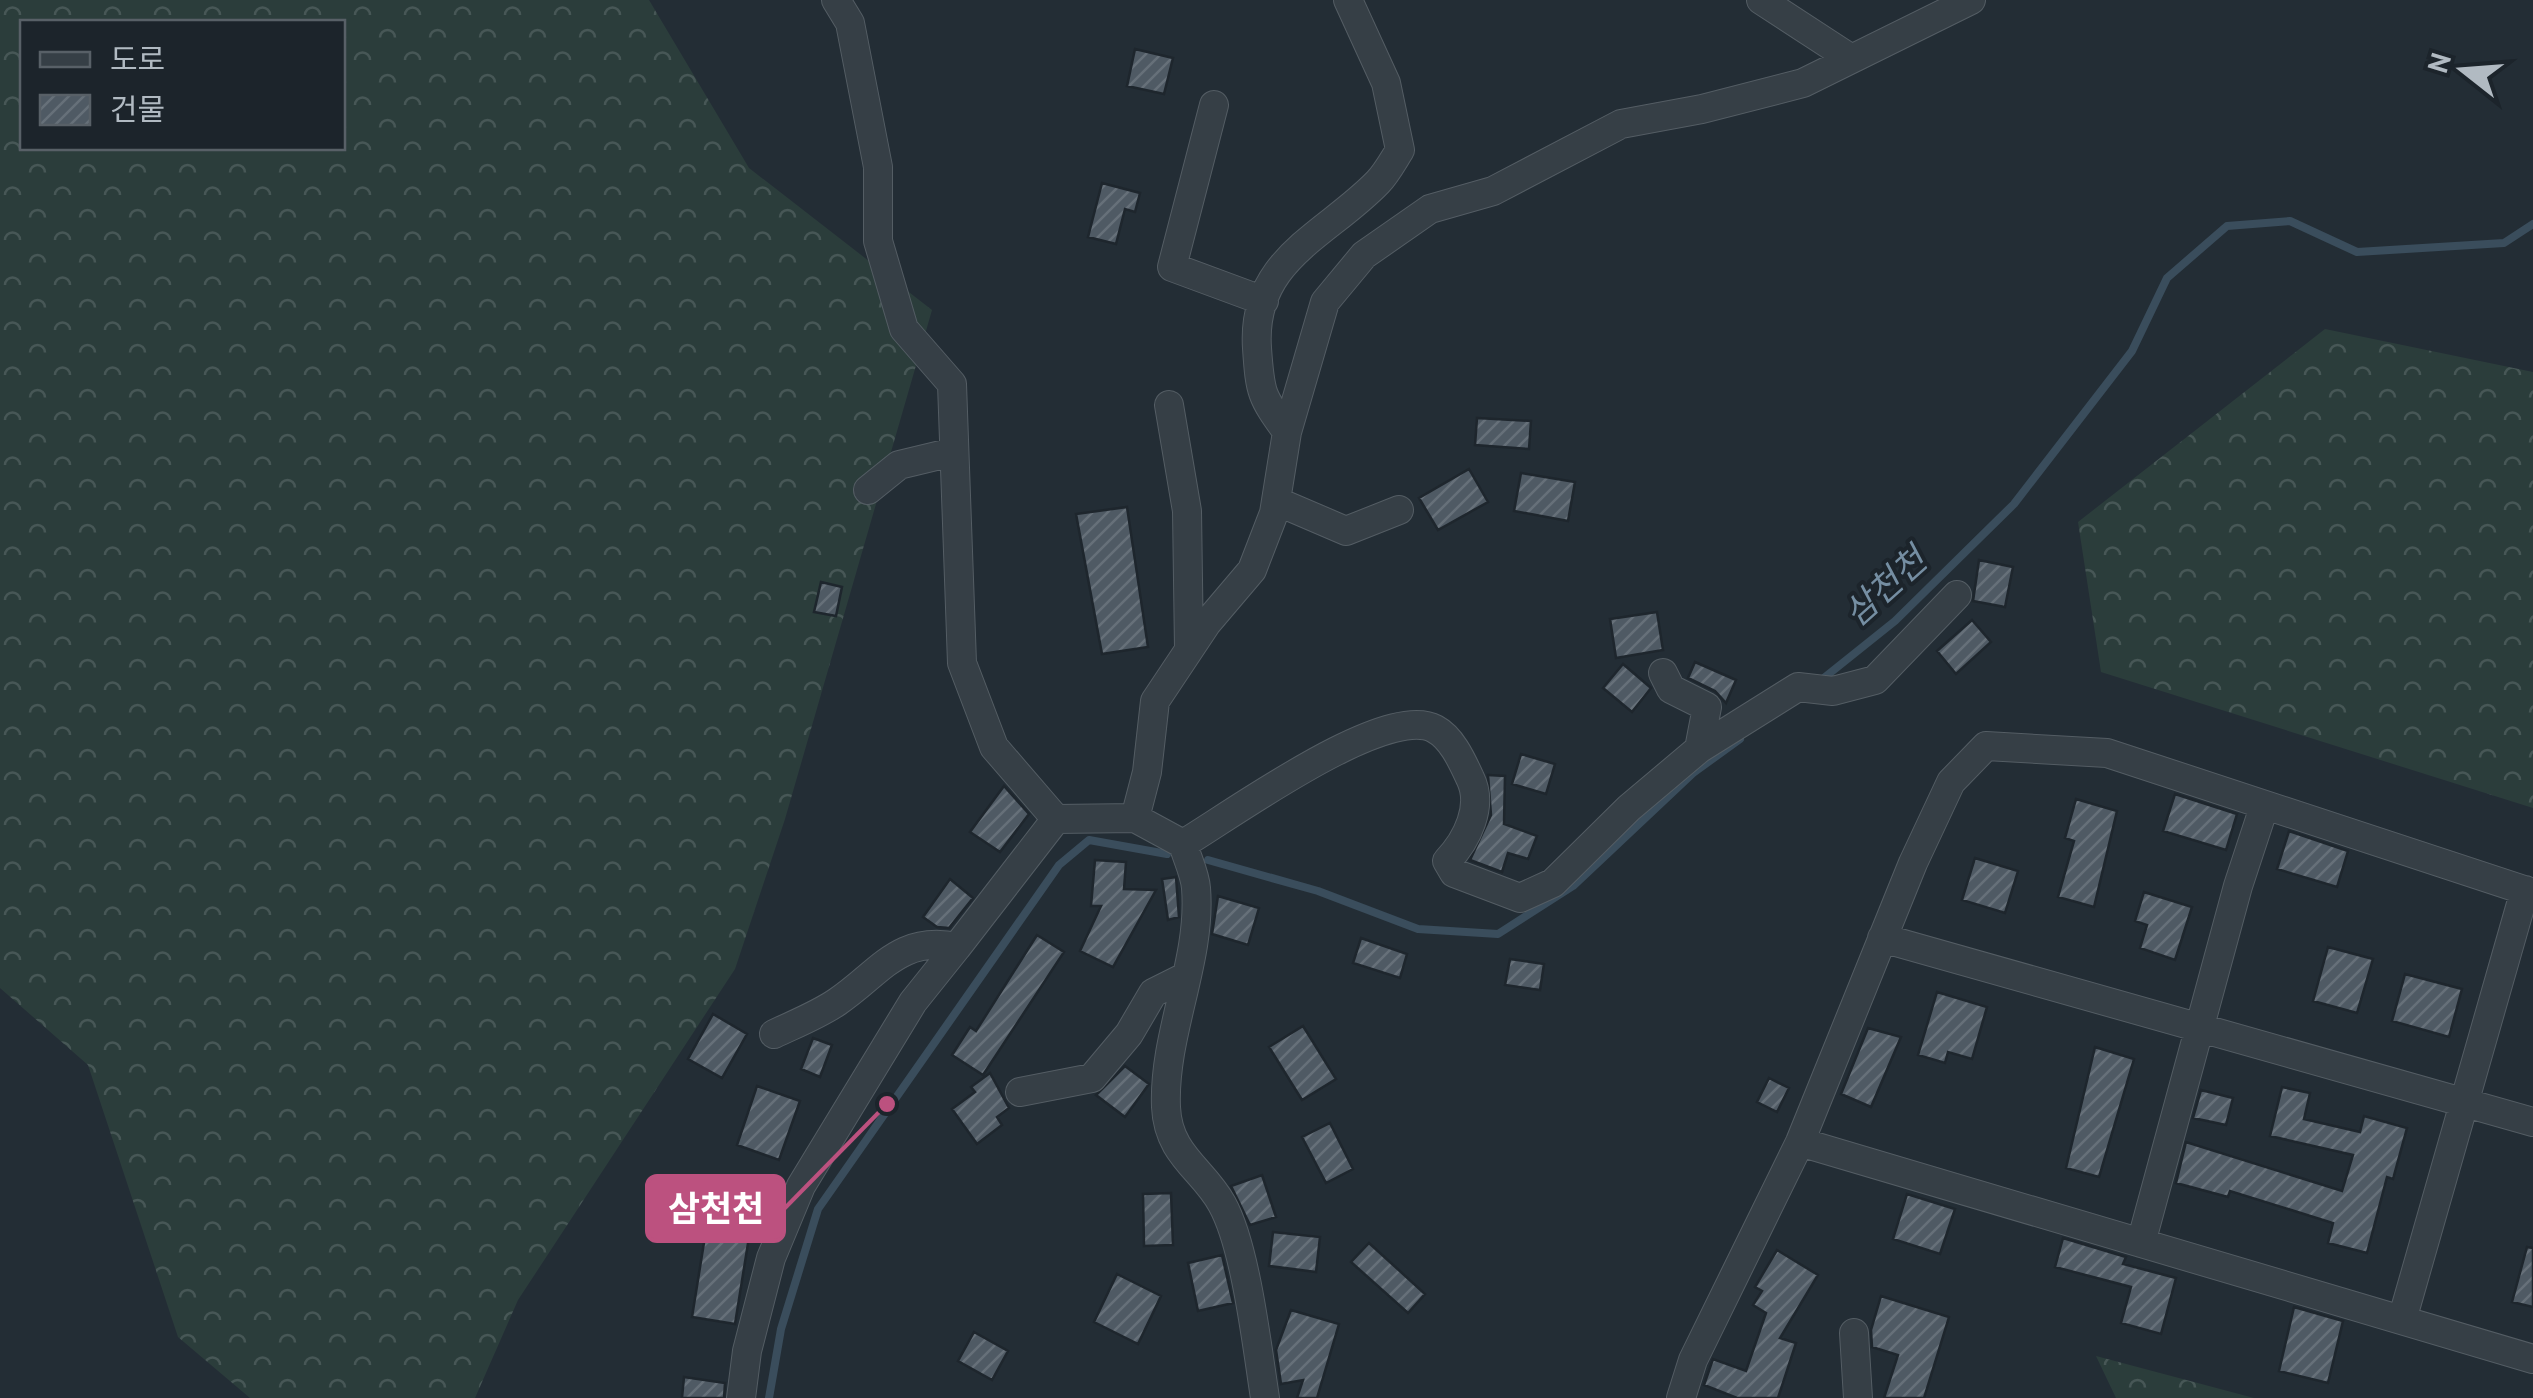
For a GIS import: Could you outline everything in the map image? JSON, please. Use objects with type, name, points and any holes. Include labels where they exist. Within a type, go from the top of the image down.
[{"type":"street","points":[[836,0],[850,23],[878,167],[878,241],[904,329],[952,384],[962,663],[994,747],[1056,819],[1135,818],[1183,844],[1196,887],[1184,978],[1170,1043],[1166,1111],[1182,1159],[1222,1204],[1246,1282],[1265,1398]]},
{"type":"street","points":[[1287,432],[1260,395],[1256,326],[1272,276],[1322,225],[1378,182],[1400,150],[1386,82],[1348,0]]},
{"type":"street","points":[[1761,0],[1850,58]]},
{"type":"street","points":[[1135,818],[1155,701],[1189,650],[1252,570],[1276,501],[1287,432],[1325,302],[1364,255],[1430,209],[1493,191],[1621,124],[1702,110],[1802,83],[1971,0]]},
{"type":"street","points":[[1214,104],[1172,267],[1264,302]]},
{"type":"street","points":[[1168,405],[1187,511],[1189,650]]},
{"type":"street","points":[[868,490],[900,465],[953,452]]},
{"type":"street","points":[[1276,501],[1346,531],[1398,510]]},
{"type":"street","points":[[1183,844],[1346,745],[1418,724],[1437,730],[1458,753],[1474,787],[1474,810],[1462,846],[1447,860],[1454,873],[1520,898],[1553,883],[1629,808],[1699,749],[1798,687],[1830,691],[1875,680],[1957,595]]},
{"type":"street","points":[[1663,673],[1670,689],[1706,707],[1699,749]]},
{"type":"street","points":[[1681,1398],[1692,1360],[1800,1142],[1882,938],[1951,782],[1986,746],[2106,753],[2529,892],[2402,1320]]},
{"type":"street","points":[[2141,1243],[2203,1028],[2238,886],[2264,807]]},
{"type":"street","points":[[741,1398],[747,1351],[772,1258],[802,1186],[913,1002],[1056,819]]},
{"type":"street","points":[[1882,938],[2533,1122]]},
{"type":"street","points":[[774,1034],[837,1002],[888,960],[929,942],[957,948]]},
{"type":"street","points":[[1020,1092],[1092,1078],[1129,1034],[1153,993],[1184,978]]},
{"type":"street","points":[[1800,1142],[2533,1359]]},
{"type":"street","points":[[1854,1333],[1858,1398]]},
{"type":"green space","points":[[0,0],[649,0],[749,168],[932,310],[785,819],[735,969],[518,1300],[475,1398],[250,1398],[178,1337],[88,1065],[0,988]]},
{"type":"green space","points":[[2325,329],[2533,372],[2533,808],[2101,672],[2078,522]]},
{"type":"green space","points":[[2096,1356],[2254,1398],[2116,1398]]},
{"type":"building","points":[[1135,49],[1173,58],[1164,94],[1127,86]]},
{"type":"building","points":[[1102,183],[1140,193],[1135,212],[1125,209],[1116,244],[1088,237]]},
{"type":"building","points":[[1477,418],[1531,421],[1529,449],[1475,445]]},
{"type":"building","points":[[1469,469],[1488,502],[1438,530],[1419,498]]},
{"type":"building","points":[[1521,473],[1575,482],[1568,521],[1514,511]]},
{"type":"building","points":[[1127,507],[1148,647],[1102,654],[1076,514]]},
{"type":"building","points":[[1979,560],[2013,567],[2005,607],[1973,601]]},
{"type":"building","points":[[821,582],[842,587],[836,616],[814,612]]},
{"type":"building","points":[[1657,612],[1663,650],[1616,658],[1610,619]]},
{"type":"building","points":[[1972,620],[1991,642],[1956,674],[1937,651]]},
{"type":"building","points":[[1695,662],[1736,680],[1726,703],[1715,691],[1688,678]]},
{"type":"building","points":[[1623,664],[1651,688],[1632,712],[1603,688]]},
{"type":"building","points":[[1521,754],[1555,764],[1546,794],[1512,784]]},
{"type":"building","points":[[1488,775],[1505,776],[1504,824],[1537,836],[1528,859],[1508,853],[1502,872],[1470,860],[1491,815]]},
{"type":"building","points":[[1004,786],[1029,814],[1000,852],[970,832]]},
{"type":"building","points":[[2175,794],[2237,814],[2226,850],[2163,831]]},
{"type":"building","points":[[2076,799],[2117,811],[2094,907],[2058,897],[2074,841],[2065,838]]},
{"type":"building","points":[[2289,831],[2348,851],[2337,887],[2277,869]]},
{"type":"building","points":[[1975,858],[2018,871],[2005,913],[1962,900]]},
{"type":"building","points":[[1095,860],[1126,862],[1124,889],[1156,890],[1113,967],[1080,951],[1101,906],[1091,906]]},
{"type":"building","points":[[1176,877],[1179,917],[1168,920],[1162,879]]},
{"type":"building","points":[[950,879],[973,898],[949,928],[937,927],[923,917]]},
{"type":"building","points":[[2144,892],[2192,907],[2175,960],[2140,948],[2147,925],[2135,921]]},
{"type":"building","points":[[1218,896],[1259,908],[1248,945],[1212,934]]},
{"type":"building","points":[[1037,935],[1064,952],[983,1075],[952,1055],[970,1027],[976,1031]]},
{"type":"building","points":[[1361,938],[1407,954],[1400,978],[1353,963]]},
{"type":"building","points":[[2328,947],[2373,959],[2357,1013],[2313,1001]]},
{"type":"building","points":[[1510,959],[1544,964],[1540,990],[1505,985]]},
{"type":"building","points":[[2405,974],[2462,989],[2449,1037],[2392,1021]]},
{"type":"building","points":[[1937,992],[1987,1007],[1972,1059],[1948,1052],[1945,1063],[1918,1055]]},
{"type":"building","points":[[713,1014],[747,1034],[722,1078],[688,1059]]},
{"type":"building","points":[[1303,1026],[1336,1079],[1302,1100],[1269,1047]]},
{"type":"building","points":[[1868,1028],[1901,1037],[1871,1107],[1841,1094]]},
{"type":"building","points":[[813,1038],[832,1045],[820,1077],[801,1069]]},
{"type":"building","points":[[2095,1047],[2134,1059],[2099,1177],[2066,1168]]},
{"type":"building","points":[[1125,1066],[1149,1084],[1125,1117],[1096,1095]]},
{"type":"building","points":[[990,1073],[1009,1108],[997,1117],[1002,1125],[977,1144],[952,1109],[975,1092],[971,1087]]},
{"type":"building","points":[[1769,1078],[1789,1088],[1777,1112],[1757,1102]]},
{"type":"building","points":[[757,1086],[800,1101],[779,1160],[737,1145]]},
{"type":"building","points":[[2282,1087],[2310,1093],[2304,1119],[2360,1132],[2364,1116],[2407,1128],[2393,1179],[2387,1177],[2367,1253],[2328,1243],[2333,1223],[2230,1191],[2228,1197],[2176,1183],[2186,1142],[2342,1191],[2353,1155],[2270,1136]]},
{"type":"building","points":[[2201,1090],[2233,1098],[2226,1125],[2193,1118]]},
{"type":"building","points":[[1330,1123],[1353,1169],[1326,1183],[1302,1137]]},
{"type":"building","points":[[1262,1175],[1276,1217],[1250,1225],[1231,1186]]},
{"type":"building","points":[[730,1180],[761,1193],[745,1230],[750,1231],[735,1324],[692,1317],[707,1224]]},
{"type":"building","points":[[1171,1193],[1173,1245],[1144,1246],[1143,1194]]},
{"type":"building","points":[[1907,1194],[1955,1209],[1940,1254],[1893,1239]]},
{"type":"building","points":[[1273,1232],[1320,1237],[1316,1272],[1269,1266]]},
{"type":"building","points":[[2063,1238],[2126,1257],[2123,1264],[2176,1278],[2161,1334],[2121,1323],[2131,1287],[2055,1267]]},
{"type":"building","points":[[1369,1243],[1425,1294],[1408,1313],[1351,1262]]},
{"type":"building","points":[[2527,1247],[2533,1248],[2533,1307],[2512,1302]]},
{"type":"building","points":[[1777,1250],[1818,1275],[1780,1338],[1796,1343],[1778,1398],[1737,1398],[1704,1385],[1713,1359],[1746,1371],[1766,1313],[1753,1305],[1762,1291],[1755,1287]]},
{"type":"building","points":[[1222,1255],[1233,1303],[1198,1311],[1188,1263]]},
{"type":"building","points":[[1117,1274],[1161,1296],[1138,1344],[1094,1322]]},
{"type":"building","points":[[1881,1296],[1949,1317],[1924,1398],[1884,1398],[1898,1355],[1872,1347],[1871,1330]]},
{"type":"building","points":[[2294,1307],[2343,1321],[2328,1383],[2279,1371]]},
{"type":"building","points":[[1291,1310],[1339,1324],[1317,1398],[1297,1398],[1303,1380],[1281,1384],[1276,1350]]},
{"type":"building","points":[[974,1332],[1008,1351],[992,1380],[958,1361]]},
{"type":"building","points":[[684,1377],[725,1383],[724,1398],[682,1398]]},
{"type":"waterway","name":"삼천천","points":[[1820,681],[1895,621],[2014,504],[2132,351],[2167,278],[2227,226],[2290,221],[2357,252],[2504,243],[2533,224]]},
{"type":"waterway","name":"삼천천","points":[[1208,860],[1318,891],[1418,929],[1498,934],[1573,886],[1693,773],[1740,739]]},
{"type":"waterway","name":"삼천천","points":[[769,1398],[781,1329],[818,1209],[1059,865],[1089,840],[1167,854]]},
{"type":"place","name":"삼천천","points":[[887,1104]]}]
